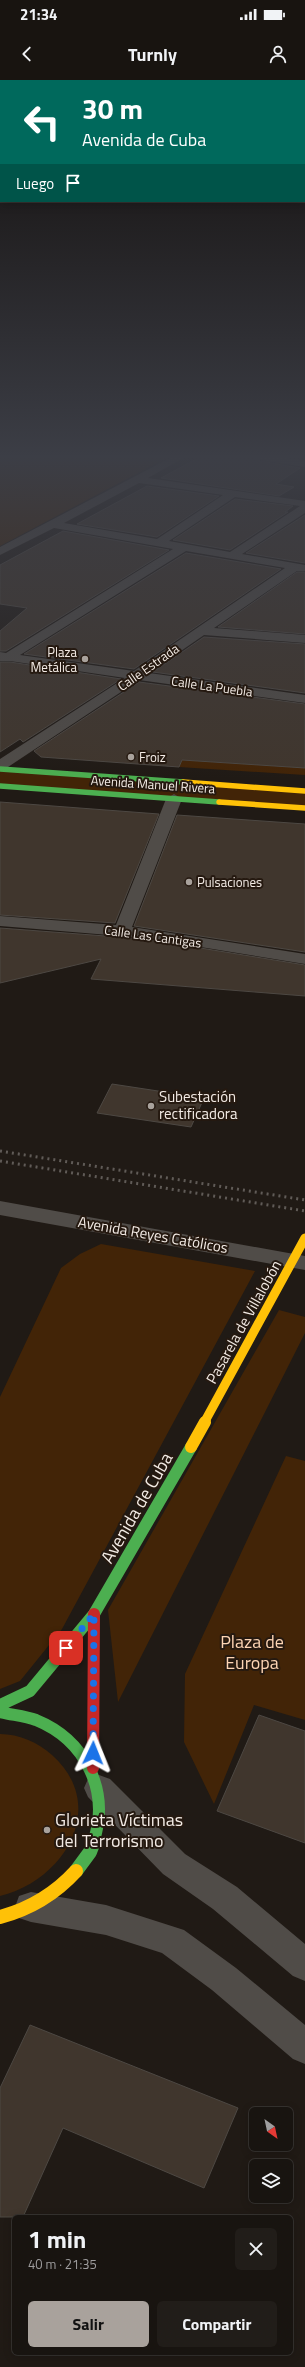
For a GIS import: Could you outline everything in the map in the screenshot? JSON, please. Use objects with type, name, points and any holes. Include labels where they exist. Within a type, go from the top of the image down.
[{"type":"street","points":[[3,659],[157,564]]},
{"type":"street","points":[[275,564],[300,568]]},
{"type":"street","name":"Calle Estrada","points":[[0,766],[200,631],[300,568]]},
{"type":"street","points":[[200,631],[305,639]]},
{"type":"street","name":"Calle La Puebla","points":[[3,659],[136,675],[305,699]]},
{"type":"street","name":"Avenida Manuel Rivera","points":[[0,770],[305,791]]},
{"type":"street","name":"Avenida Manuel Rivera","points":[[0,786],[305,808]]},
{"type":"street","points":[[122,931],[174,799]]},
{"type":"street","name":"Calle Las Cantigas","points":[[0,921],[122,931],[305,959]]},
{"type":"street","name":"Avenida Reyes Católicos","points":[[0,1208],[305,1262]]},
{"type":"street","name":"Pasarela de Villalobón","points":[[207,1418],[305,1238]]},
{"type":"street","name":"Avenida de Cuba","points":[[0,1706],[30,1691],[94,1614],[207,1418]]},
{"type":"street","name":"Avenida de Cuba","points":[[0,1917],[31,1907],[62,1887],[82,1865],[96,1838],[101,1808],[96,1778],[94,1614]]},
{"type":"street","points":[[0,1712],[17,1713],[46,1723],[74,1743],[96,1778],[174,1864],[225,1898],[305,1965]]},
{"type":"street","points":[[31,1907],[106,1920],[172,1941],[224,1979],[305,2047]]},
{"type":"green space","points":[[182,760],[305,768],[305,775],[179,767]]},
{"type":"green space","points":[[0,770],[305,791],[305,808],[0,786]]},
{"type":"green space","points":[[101,1244],[255,1271],[62,1629],[20,1681],[0,1689],[0,1397],[61,1268],[80,1254]]},
{"type":"green space","points":[[279,1310],[305,1317],[305,1333],[118,1702],[108,1610]]},
{"type":"green space","name":"Plaza de Europa","points":[[286,1456],[305,1461],[305,1720],[254,1705],[214,1804],[184,1742],[185,1674]]},
{"type":"green space","points":[[0,1734],[21,1737],[35,1743],[52,1755],[69,1775],[77,1797],[78,1819],[71,1839],[59,1859],[43,1875],[23,1888],[0,1896]]},
{"type":"building","points":[[2,564],[147,564],[6,651],[0,651],[0,631],[27,608],[0,604],[0,565]]},
{"type":"building","points":[[169,564],[250,564],[281,569],[134,669],[24,654]]},
{"type":"building","points":[[297,572],[305,572],[305,634],[218,627]]},
{"type":"building","points":[[204,637],[305,644],[305,693],[153,672]]},
{"type":"building","points":[[0,662],[10,662],[121,679],[23,742],[20,739],[0,752]]},
{"type":"building","points":[[139,682],[305,704],[305,768],[182,760],[179,767],[41,757],[34,751]]},
{"type":"building","points":[[0,802],[159,814],[115,923],[0,915]]},
{"type":"building","points":[[177,815],[305,824],[305,952],[134,926]]},
{"type":"building","points":[[0,928],[145,939],[305,965],[305,996],[91,979],[101,959],[0,983]]},
{"type":"building","name":"Subestación rectificadora","points":[[112,1084],[204,1098],[191,1127],[97,1113]]},
{"type":"building","points":[[259,1715],[305,1731],[305,1843],[217,1811]]},
{"type":"building","points":[[30,2025],[238,2108],[204,2188],[63,2128],[24,2215],[0,2217],[0,2088]]},
{"type":"railway","points":[[0,1151],[305,1200]]},
{"type":"railway","points":[[0,1161],[305,1211]]},
{"type":"traffic: fast","points":[[0,769],[183,782]]},
{"type":"traffic: fast","points":[[0,786],[219,802]]},
{"type":"traffic: fast","points":[[0,1705],[30,1691],[94,1614],[191,1447]]},
{"type":"traffic: fast","points":[[0,1712],[36,1720],[53,1728],[69,1740],[81,1754],[91,1770],[98,1788],[100,1807],[99,1826],[93,1845],[76,1871]]},
{"type":"traffic: slow","points":[[183,782],[305,791]]},
{"type":"traffic: slow","points":[[219,802],[305,808]]},
{"type":"traffic: slow","points":[[191,1447],[305,1238]]},
{"type":"traffic: slow","points":[[0,1917],[32,1906],[42,1900],[60,1887],[76,1871]]},
{"type":"traffic: jam","points":[[93,1768],[94,1614]]},
{"type":"place","name":"Plaza Metálica","points":[[85,659]]},
{"type":"place","name":"Froiz","points":[[131,757]]},
{"type":"place","name":"Pulsaciones","points":[[189,882]]},
{"type":"place","name":"Subestación rectificadora","points":[[151,1106]]},
{"type":"place","name":"Glorieta Víctimas del Terrorismo","points":[[47,1830]]},
{"type":"route","points":[[66,1648],[94,1614],[93,1753]]}]
